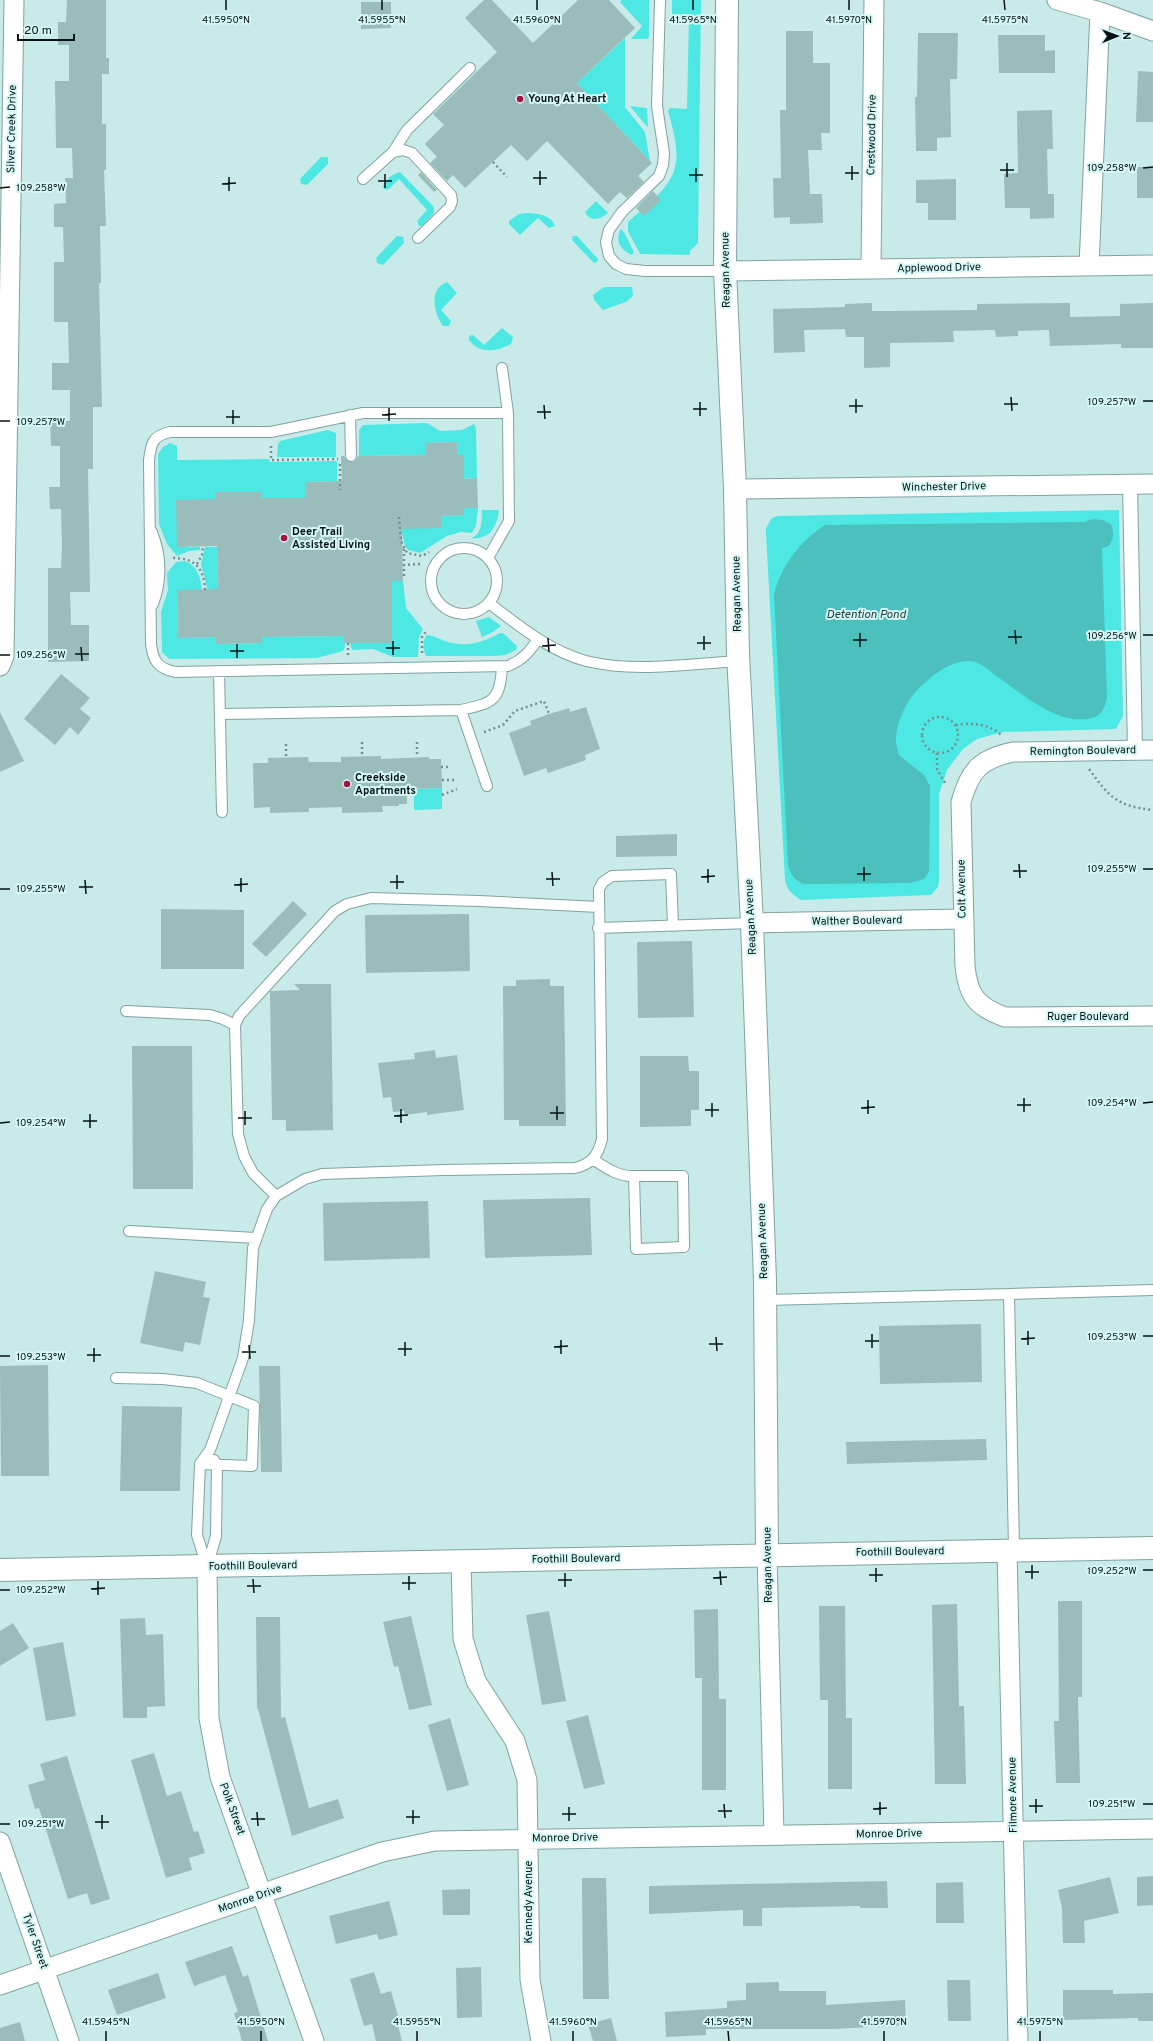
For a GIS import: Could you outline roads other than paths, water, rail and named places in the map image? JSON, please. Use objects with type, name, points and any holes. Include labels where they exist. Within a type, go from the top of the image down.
[{"type":"street","name":"Silver Creek Drive","points":[[0,666],[4,656],[6,142],[14,0]]},
{"type":"street","name":"Reagan Avenue","points":[[727,0],[725,271],[735,489],[738,661],[752,923],[765,1300],[767,1555],[774,1835]]},
{"type":"street","name":"Crestwood Drive","points":[[871,269],[874,0]]},
{"type":"street","points":[[1057,0],[1100,12],[1153,31]]},
{"type":"street","points":[[1089,266],[1100,12]]},
{"type":"street","name":"Applewood Drive","points":[[725,271],[1153,265]]},
{"type":"street","points":[[1130,484],[1144,751]]},
{"type":"street","name":"Winchester Drive","points":[[735,489],[1153,484]]},
{"type":"street","name":"Remington Boulevard","points":[[1013,752],[1144,751]]},
{"type":"street","name":"Colt Avenue","points":[[1013,752],[994,756],[973,772],[966,783],[961,802],[962,919],[966,982],[972,995],[980,1005],[992,1012],[1005,1017],[1022,1017]]},
{"type":"street","name":"Walther Boulevard","points":[[752,923],[962,919]]},
{"type":"street","name":"Ruger Boulevard","points":[[1022,1017],[1153,1016]]},
{"type":"street","name":"Foothill Boulevard","points":[[0,1570],[1153,1548]]},
{"type":"street","name":"Filmore Avenue","points":[[1011,1550],[1018,2041]]},
{"type":"street","name":"Kennedy Avenue","points":[[461,1561],[463,1639],[476,1681],[515,1741],[527,1780],[530,1980],[541,2041]]},
{"type":"street","name":"Polk Street","points":[[207,1567],[209,1718],[220,1776],[264,1894],[314,2041]]},
{"type":"street","name":"Monroe Drive","points":[[0,1985],[382,1852],[435,1841],[529,1838],[1153,1829]]},
{"type":"street","name":"Tyler Street","points":[[0,1842],[70,2041]]},
{"type":"lane","points":[[660,0],[657,106],[664,154],[663,165],[659,176],[622,212],[608,230],[606,242],[609,256],[616,264],[626,269],[645,271],[725,271]]},
{"type":"lane","points":[[363,179],[393,152],[407,130],[470,68]]},
{"type":"lane","points":[[393,152],[403,150],[412,153],[451,195],[452,201],[450,208],[418,238]]},
{"type":"lane","points":[[488,558],[509,521],[508,413],[502,368]]},
{"type":"lane","points":[[508,413],[363,413],[271,432],[170,432],[160,434],[154,440],[148,460],[151,644],[153,655],[157,663],[165,670],[176,672],[502,667],[518,662],[528,654],[538,639]]},
{"type":"lane","points":[[350,415],[351,456]]},
{"type":"lane","points":[[149,526],[158,549],[159,587],[151,611]]},
{"type":"lane","points":[[467,548],[477,550],[488,558],[496,574],[497,584],[489,603],[480,610],[469,613],[458,613],[447,609],[439,602],[433,592],[431,580],[433,569],[439,560],[447,553],[456,549],[467,548]]},
{"type":"lane","points":[[489,603],[538,639],[584,660],[607,665],[630,667],[738,661]]},
{"type":"lane","points":[[220,714],[461,710],[485,705],[495,697],[501,685],[502,667]]},
{"type":"lane","points":[[220,671],[222,812]]},
{"type":"lane","points":[[461,710],[487,786]]},
{"type":"lane","points":[[207,1567],[197,1534],[200,1464],[210,1450],[243,1358],[249,1320],[253,1248],[267,1209],[276,1196],[305,1179],[322,1174],[575,1168],[585,1166],[594,1160],[602,1139],[598,889],[603,882],[612,876],[672,874],[673,926]]},
{"type":"lane","points":[[276,1196],[253,1173],[244,1156],[238,1134],[235,1025],[239,1016],[335,911],[347,904],[371,898],[478,901],[598,907]]},
{"type":"lane","points":[[598,928],[752,923]]},
{"type":"lane","points":[[126,1011],[210,1015],[235,1025]]},
{"type":"lane","points":[[594,1160],[618,1174],[634,1176],[683,1176],[684,1247],[636,1249],[634,1176]]},
{"type":"lane","points":[[129,1231],[256,1238]]},
{"type":"lane","points":[[765,1300],[1153,1290]]},
{"type":"lane","points":[[1009,1294],[1011,1550]]},
{"type":"lane","points":[[116,1378],[163,1379],[197,1383],[231,1395],[254,1406],[252,1466],[200,1464]]},
{"type":"lane","points":[[207,1567],[216,1536],[216,1465],[210,1450]]},
{"type":"water","name":"Detention Pond","points":[[1093,519],[1102,520],[1111,524],[1113,533],[1113,538],[1109,546],[1102,548],[1107,698],[1101,713],[1095,717],[1086,719],[1074,719],[1062,716],[1038,705],[976,662],[961,662],[947,667],[928,680],[913,695],[902,713],[896,733],[896,742],[899,755],[924,775],[930,786],[929,872],[924,879],[910,883],[804,884],[795,879],[788,865],[774,595],[781,574],[799,547],[825,525],[1084,522]]},
{"type":"place","name":"Young At Heart","points":[[520,99]]},
{"type":"place","name":"Deer Trail Assisted Living","points":[[284,538]]},
{"type":"place","name":"Creekside Apartments","points":[[347,784]]}]
